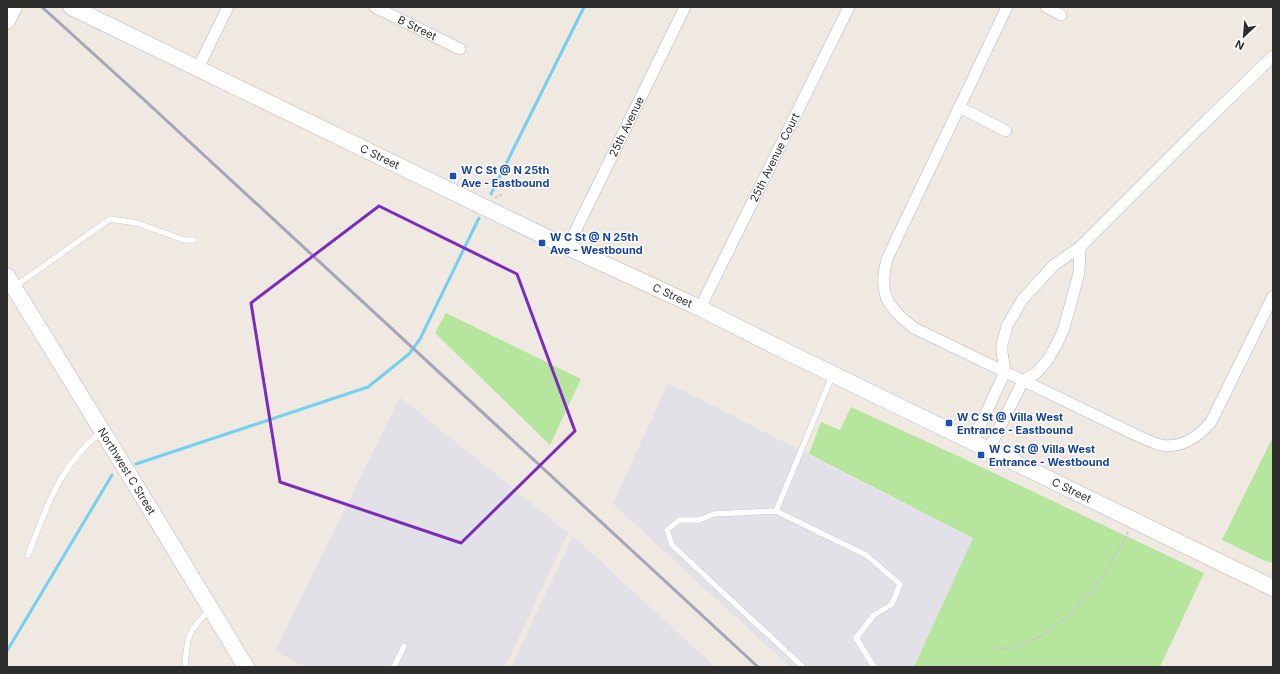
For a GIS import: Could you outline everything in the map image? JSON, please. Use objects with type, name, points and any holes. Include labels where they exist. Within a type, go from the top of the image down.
[{"type":"street","points":[[7,21],[14,7]]},
{"type":"street","name":"C Street","points":[[71,7],[700,308],[1273,588]]},
{"type":"street","points":[[198,68],[228,7]]},
{"type":"street","name":"B Street","points":[[375,7],[460,49]]},
{"type":"street","name":"25th Avenue","points":[[568,246],[685,7]]},
{"type":"street","name":"25th Avenue Court","points":[[700,308],[849,7]]},
{"type":"street","points":[[1007,7],[887,260],[883,274],[883,288],[890,306],[901,318],[914,328],[1134,434],[1161,445],[1179,444],[1193,439],[1202,433],[1211,422],[1273,296]]},
{"type":"street","points":[[1046,7],[1061,14]]},
{"type":"street","points":[[973,441],[1005,372],[1002,345],[1007,326],[1022,300],[1050,268],[1080,247],[1194,132],[1273,56]]},
{"type":"street","points":[[959,107],[1006,130]]},
{"type":"street","points":[[989,449],[1023,381],[1036,374],[1047,361],[1057,344],[1064,328],[1079,273],[1080,247]]},
{"type":"street","name":"Northwest C Street","points":[[10,281],[246,667]]},
{"type":"lane","points":[[10,281],[110,219],[137,222],[184,240],[194,240]]},
{"type":"lane","points":[[776,511],[833,374]]},
{"type":"lane","points":[[28,555],[53,492],[67,468],[84,448],[103,431]]},
{"type":"lane","points":[[803,667],[672,545],[667,530],[679,520],[698,520],[714,514],[776,511],[866,555],[900,584],[892,604],[874,615],[856,638],[874,667]]},
{"type":"lane","points":[[185,667],[187,640],[195,623],[211,609]]},
{"type":"lane","points":[[394,667],[404,646]]},
{"type":"path","points":[[492,199],[503,194]]},
{"type":"path","points":[[989,648],[1012,649],[1044,635],[1075,610],[1103,577],[1134,520]]},
{"type":"highlighted area","points":[[379,206],[517,274],[575,431],[461,543],[280,482],[251,303]]},
{"type":"shaded area","points":[[668,383],[973,538],[914,667],[790,667],[613,504]]},
{"type":"shaded area","points":[[400,397],[568,533],[505,667],[306,667],[275,651]]},
{"type":"shaded area","points":[[573,536],[715,667],[511,667]]},
{"type":"green space","points":[[446,313],[581,379],[550,445],[435,333]]},
{"type":"green space","points":[[851,407],[1204,573],[1160,667],[914,667],[973,538],[809,454],[821,422],[840,430]]},
{"type":"green space","points":[[1273,437],[1273,563],[1263,560],[1222,540]]},
{"type":"waterway","points":[[491,194],[584,7]]},
{"type":"waterway","points":[[136,464],[368,387],[409,354],[420,339],[479,218]]},
{"type":"waterway","points":[[7,651],[112,475]]},
{"type":"railway","points":[[42,7],[758,667]]},
{"type":"place","name":"W C St @ N 25th Ave - Eastbound","points":[[453,176]]},
{"type":"place","name":"W C St @ N 25th Ave - Westbound","points":[[542,243]]},
{"type":"place","name":"W C St @ Villa West Entrance - Eastbound","points":[[949,423]]},
{"type":"place","name":"W C St @ Villa West Entrance - Westbound","points":[[981,455]]}]
